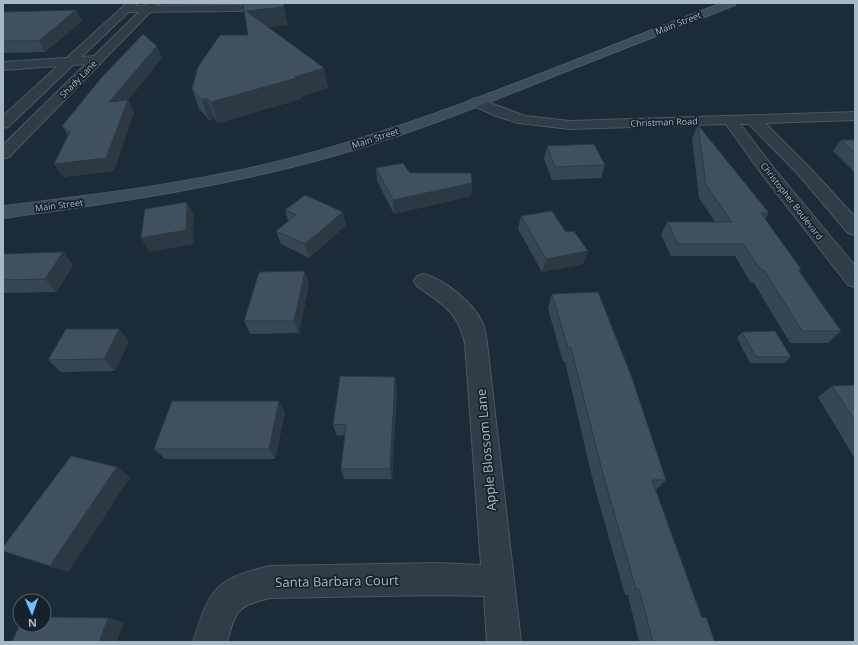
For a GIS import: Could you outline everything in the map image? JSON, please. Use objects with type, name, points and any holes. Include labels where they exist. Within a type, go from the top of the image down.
[{"type":"main road","name":"Main Street","points":[[3,212],[161,190],[223,179],[344,149],[477,102],[731,3]]},
{"type":"street","points":[[130,6],[238,8],[275,3]]},
{"type":"street","name":"Shady Lane","points":[[3,124],[130,6]]},
{"type":"street","name":"Shady Lane","points":[[3,154],[151,6]]},
{"type":"street","points":[[3,66],[96,60]]},
{"type":"street","name":"Christman Road","points":[[477,102],[511,117],[555,124],[588,125],[855,116]]},
{"type":"street","points":[[753,119],[805,172],[855,229]]},
{"type":"street","name":"Christopher Boulevard","points":[[730,120],[770,174],[855,280]]},
{"type":"street","name":"Apple Blossom Lane","points":[[424,281],[455,302],[472,325],[476,343],[504,642]]},
{"type":"street","name":"Santa Barbara Court","points":[[210,642],[219,611],[232,594],[246,587],[270,582],[438,579],[498,581]]},
{"type":"building","points":[[243,3],[283,3],[284,7],[246,11],[324,68],[295,77],[297,78],[211,102],[207,98],[202,100],[192,89],[198,67],[220,35],[248,35]]},
{"type":"building","points":[[76,10],[39,41],[3,41],[3,12]]},
{"type":"building","points":[[143,34],[157,46],[109,102],[128,100],[106,158],[54,164],[70,132],[62,126],[102,77]]},
{"type":"building","points":[[698,125],[769,213],[761,213],[801,269],[798,270],[841,331],[802,331],[764,270],[761,270],[743,244],[678,244],[667,222],[732,222],[706,185]]},
{"type":"building","points":[[841,140],[855,140],[855,153]]},
{"type":"building","points":[[594,144],[605,165],[555,167],[547,146]]},
{"type":"building","points":[[403,163],[410,173],[471,173],[472,183],[393,200],[376,168]]},
{"type":"building","points":[[305,195],[343,212],[305,244],[276,231],[296,215],[285,210]]},
{"type":"building","points":[[187,202],[186,230],[141,238],[145,209]]},
{"type":"building","points":[[552,211],[566,232],[574,231],[588,251],[546,259],[521,216]]},
{"type":"building","points":[[63,252],[45,279],[3,280],[3,254]]},
{"type":"building","points":[[305,271],[294,321],[244,321],[259,272]]},
{"type":"building","points":[[598,292],[632,378],[666,480],[652,480],[702,618],[706,617],[715,642],[653,642],[639,589],[636,589],[603,474],[571,348],[568,348],[552,294]]},
{"type":"building","points":[[66,329],[119,329],[104,359],[48,360]]},
{"type":"building","points":[[775,331],[791,357],[756,357],[742,332]]},
{"type":"building","points":[[340,376],[395,377],[390,469],[341,469],[346,424],[333,425]]},
{"type":"building","points":[[855,385],[855,421],[832,386]]},
{"type":"building","points":[[172,401],[279,401],[269,449],[154,449]]},
{"type":"building","points":[[71,456],[117,467],[50,566],[3,551],[3,547]]},
{"type":"building","points":[[52,617],[108,618],[99,642],[12,642],[16,633],[52,633]]}]
